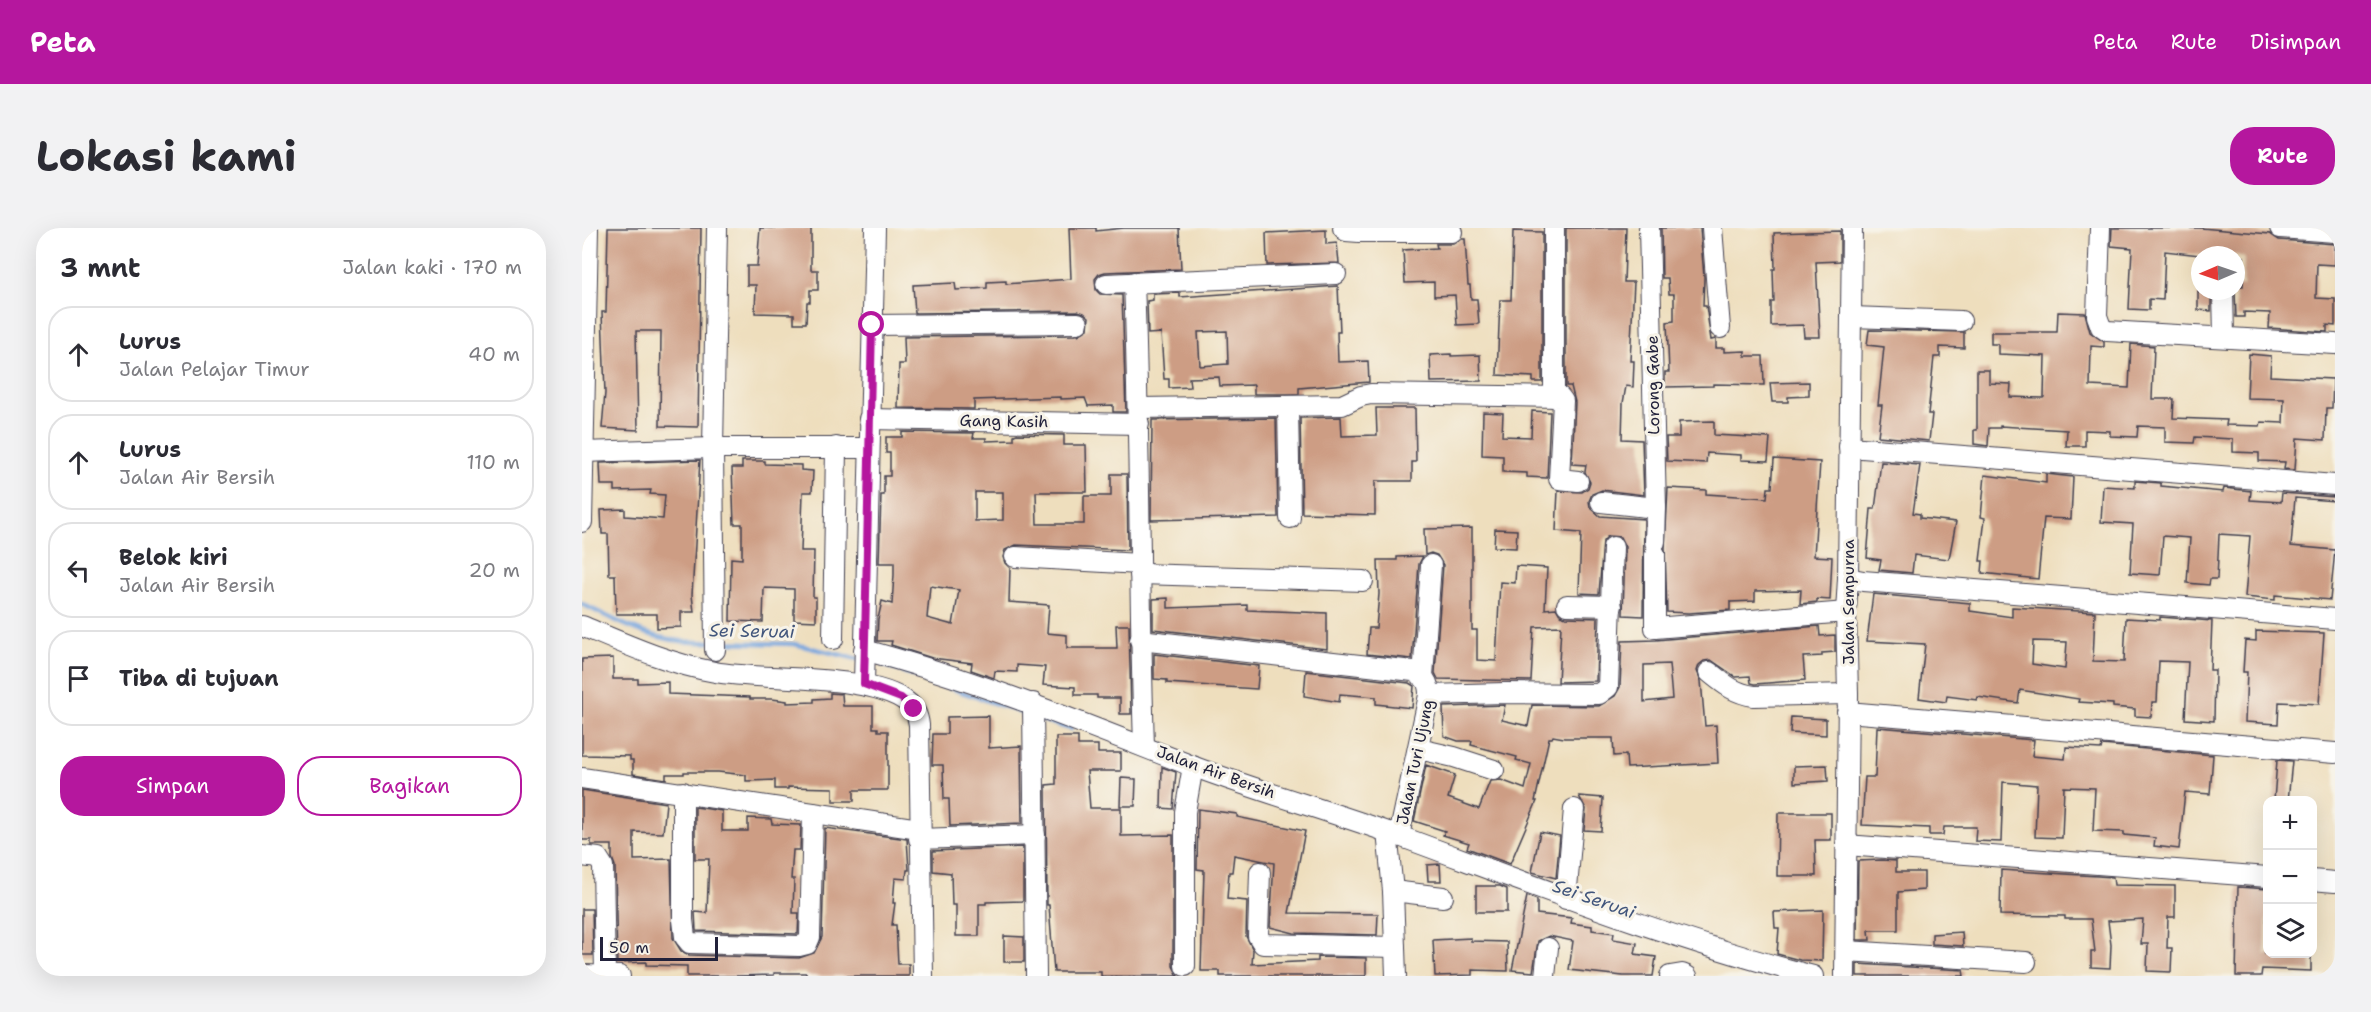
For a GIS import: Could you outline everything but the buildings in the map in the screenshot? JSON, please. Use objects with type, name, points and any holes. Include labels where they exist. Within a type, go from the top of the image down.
[{"type":"street","points":[[582,522],[588,228]]},
{"type":"street","points":[[715,644],[714,448],[717,228]]},
{"type":"street","points":[[875,228],[864,664],[909,703],[918,717],[923,976]]},
{"type":"street","points":[[1343,228],[1346,231],[1359,232],[1452,232]]},
{"type":"street","points":[[1554,228],[1554,397],[1560,397],[1563,401],[1559,479],[1578,481]]},
{"type":"street","name":"Lorong Gabe","points":[[1649,228],[1656,508],[1655,628],[1846,612]]},
{"type":"street","points":[[1712,228],[1720,328]]},
{"type":"street","name":"Jalan Sempurna","points":[[1845,976],[1846,612],[1852,228]]},
{"type":"street","points":[[2100,228],[2097,316],[2101,327],[2107,331],[2335,344]]},
{"type":"street","points":[[2280,228],[2335,232]]},
{"type":"street","points":[[1106,284],[1336,274]]},
{"type":"street","points":[[1134,282],[1139,416],[1140,640],[1144,746]]},
{"type":"street","points":[[2223,300],[2224,337]]},
{"type":"street","points":[[1852,317],[1960,321]]},
{"type":"street","points":[[872,325],[1078,322]]},
{"type":"street","name":"Gang Kasih","points":[[869,419],[1139,416],[1288,406],[1342,405],[1371,394],[1554,397]]},
{"type":"street","points":[[1288,406],[1290,518]]},
{"type":"street","points":[[833,639],[836,447]]},
{"type":"street","points":[[1849,447],[2335,485]]},
{"type":"street","points":[[583,452],[714,448],[869,448]]},
{"type":"street","points":[[1601,502],[1656,508]]},
{"type":"street","points":[[1140,640],[1413,671],[1427,687],[1505,693],[1599,694],[1608,687],[1613,547]]},
{"type":"street","points":[[1015,557],[1140,569],[1363,581]]},
{"type":"street","name":"Jalan Turi Ujung","points":[[1396,976],[1393,834],[1419,749],[1427,687],[1431,565]]},
{"type":"street","points":[[1848,578],[2335,619]]},
{"type":"street","points":[[1567,605],[1612,606]]},
{"type":"street","points":[[582,626],[662,658],[714,672],[751,677],[864,664]]},
{"type":"street","name":"Jalan Air Bersih","points":[[864,664],[917,664],[1033,703],[1144,746],[1191,771],[1393,834],[1566,899],[1754,961],[1813,976]]},
{"type":"street","points":[[1709,672],[1730,689],[1754,696],[1847,703],[2335,753]]},
{"type":"street","points":[[1033,703],[1036,976]]},
{"type":"street","points":[[1419,749],[1494,770]]},
{"type":"street","points":[[1185,966],[1184,843],[1185,812],[1191,771]]},
{"type":"street","points":[[582,778],[813,813],[919,834],[1035,835]]},
{"type":"street","points":[[683,792],[683,921],[685,937],[690,943],[799,946],[807,944],[810,937],[813,813]]},
{"type":"street","points":[[1566,899],[1574,809]]},
{"type":"street","points":[[1846,845],[2263,877]]},
{"type":"street","points":[[582,856],[598,858],[603,866],[605,975]]},
{"type":"street","points":[[1260,872],[1258,936],[1263,944],[1395,947]]},
{"type":"street","points":[[2317,880],[2335,882]]},
{"type":"street","points":[[1393,891],[1443,897]]},
{"type":"street","points":[[1545,976],[1548,948]]},
{"type":"street","points":[[1846,951],[2026,962]]},
{"type":"street","points":[[1670,976],[1682,974],[1687,976]]},
{"type":"street","points":[[582,975],[620,976]]},
{"type":"waterway","name":"Sei Seruai","points":[[582,604],[613,620],[659,637],[710,642]]},
{"type":"waterway","name":"Sei Seruai","points":[[718,642],[794,644],[858,659]]},
{"type":"waterway","name":"Sei Seruai","points":[[884,665],[1026,714]]},
{"type":"waterway","name":"Sei Seruai","points":[[1039,719],[1071,729]]},
{"type":"route","points":[[872,325],[864,684],[901,698],[914,709]]}]
